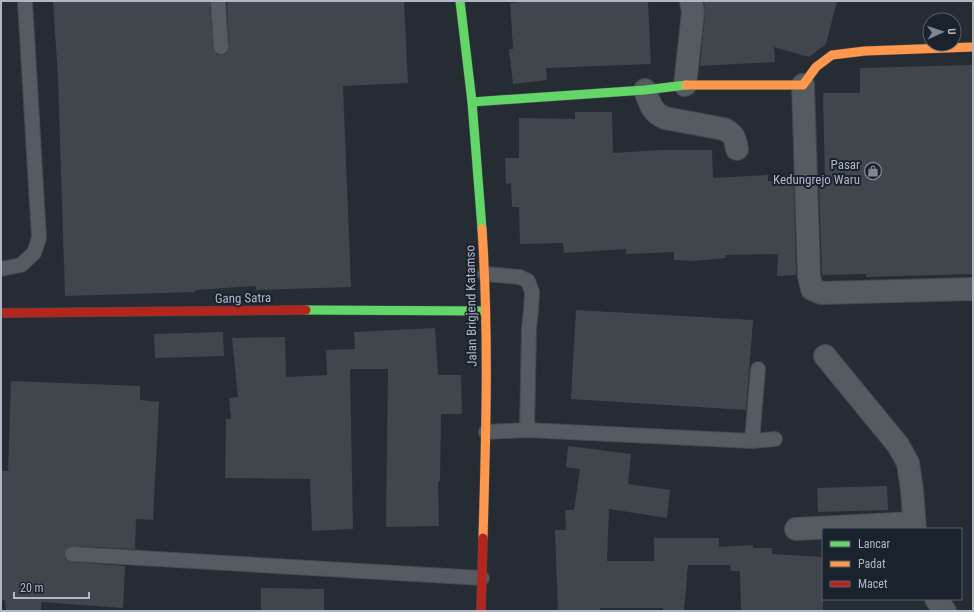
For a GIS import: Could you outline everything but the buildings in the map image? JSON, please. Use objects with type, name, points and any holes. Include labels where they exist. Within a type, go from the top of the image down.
[{"type":"street","name":"Jalan Brigjend Katamso","points":[[460,1],[472,102],[485,274],[486,432],[481,611]]},
{"type":"street","points":[[685,85],[693,12],[691,1]]},
{"type":"street","points":[[973,47],[846,52],[832,55],[816,67],[803,85],[809,276],[812,289],[821,293],[973,289]]},
{"type":"street","points":[[472,102],[645,90],[685,85],[803,85]]},
{"type":"street","points":[[645,90],[652,109],[657,115],[665,118],[724,129],[730,132],[735,138],[737,149]]},
{"type":"street","name":"Gang Satra","points":[[1,313],[345,309],[485,311]]},
{"type":"street","points":[[796,528],[914,526],[912,490],[908,463],[898,445],[825,356]]},
{"type":"street","points":[[937,600],[945,611]]},
{"type":"lane","points":[[1,268],[21,266],[34,253],[39,238],[25,1]]},
{"type":"lane","points":[[218,1],[221,47]]},
{"type":"lane","points":[[485,274],[520,277],[528,281],[532,292],[532,310],[529,328],[527,430]]},
{"type":"lane","points":[[752,441],[758,369]]},
{"type":"lane","points":[[486,432],[527,430],[752,441],[775,439]]},
{"type":"lane","points":[[72,554],[482,578]]},
{"type":"traffic: fast","points":[[460,1],[472,102],[482,229]]},
{"type":"traffic: fast","points":[[472,102],[645,90],[686,85]]},
{"type":"traffic: fast","points":[[306,310],[485,311]]},
{"type":"traffic: slow","points":[[686,85],[803,85],[816,67],[832,55],[865,51],[973,47]]},
{"type":"traffic: slow","points":[[482,229],[486,306],[486,422],[483,538]]},
{"type":"traffic: jam","points":[[1,313],[306,310]]},
{"type":"traffic: jam","points":[[481,611],[483,538]]},
{"type":"place","name":"Pasar Kedungrejo Waru","points":[[873,171]]}]
